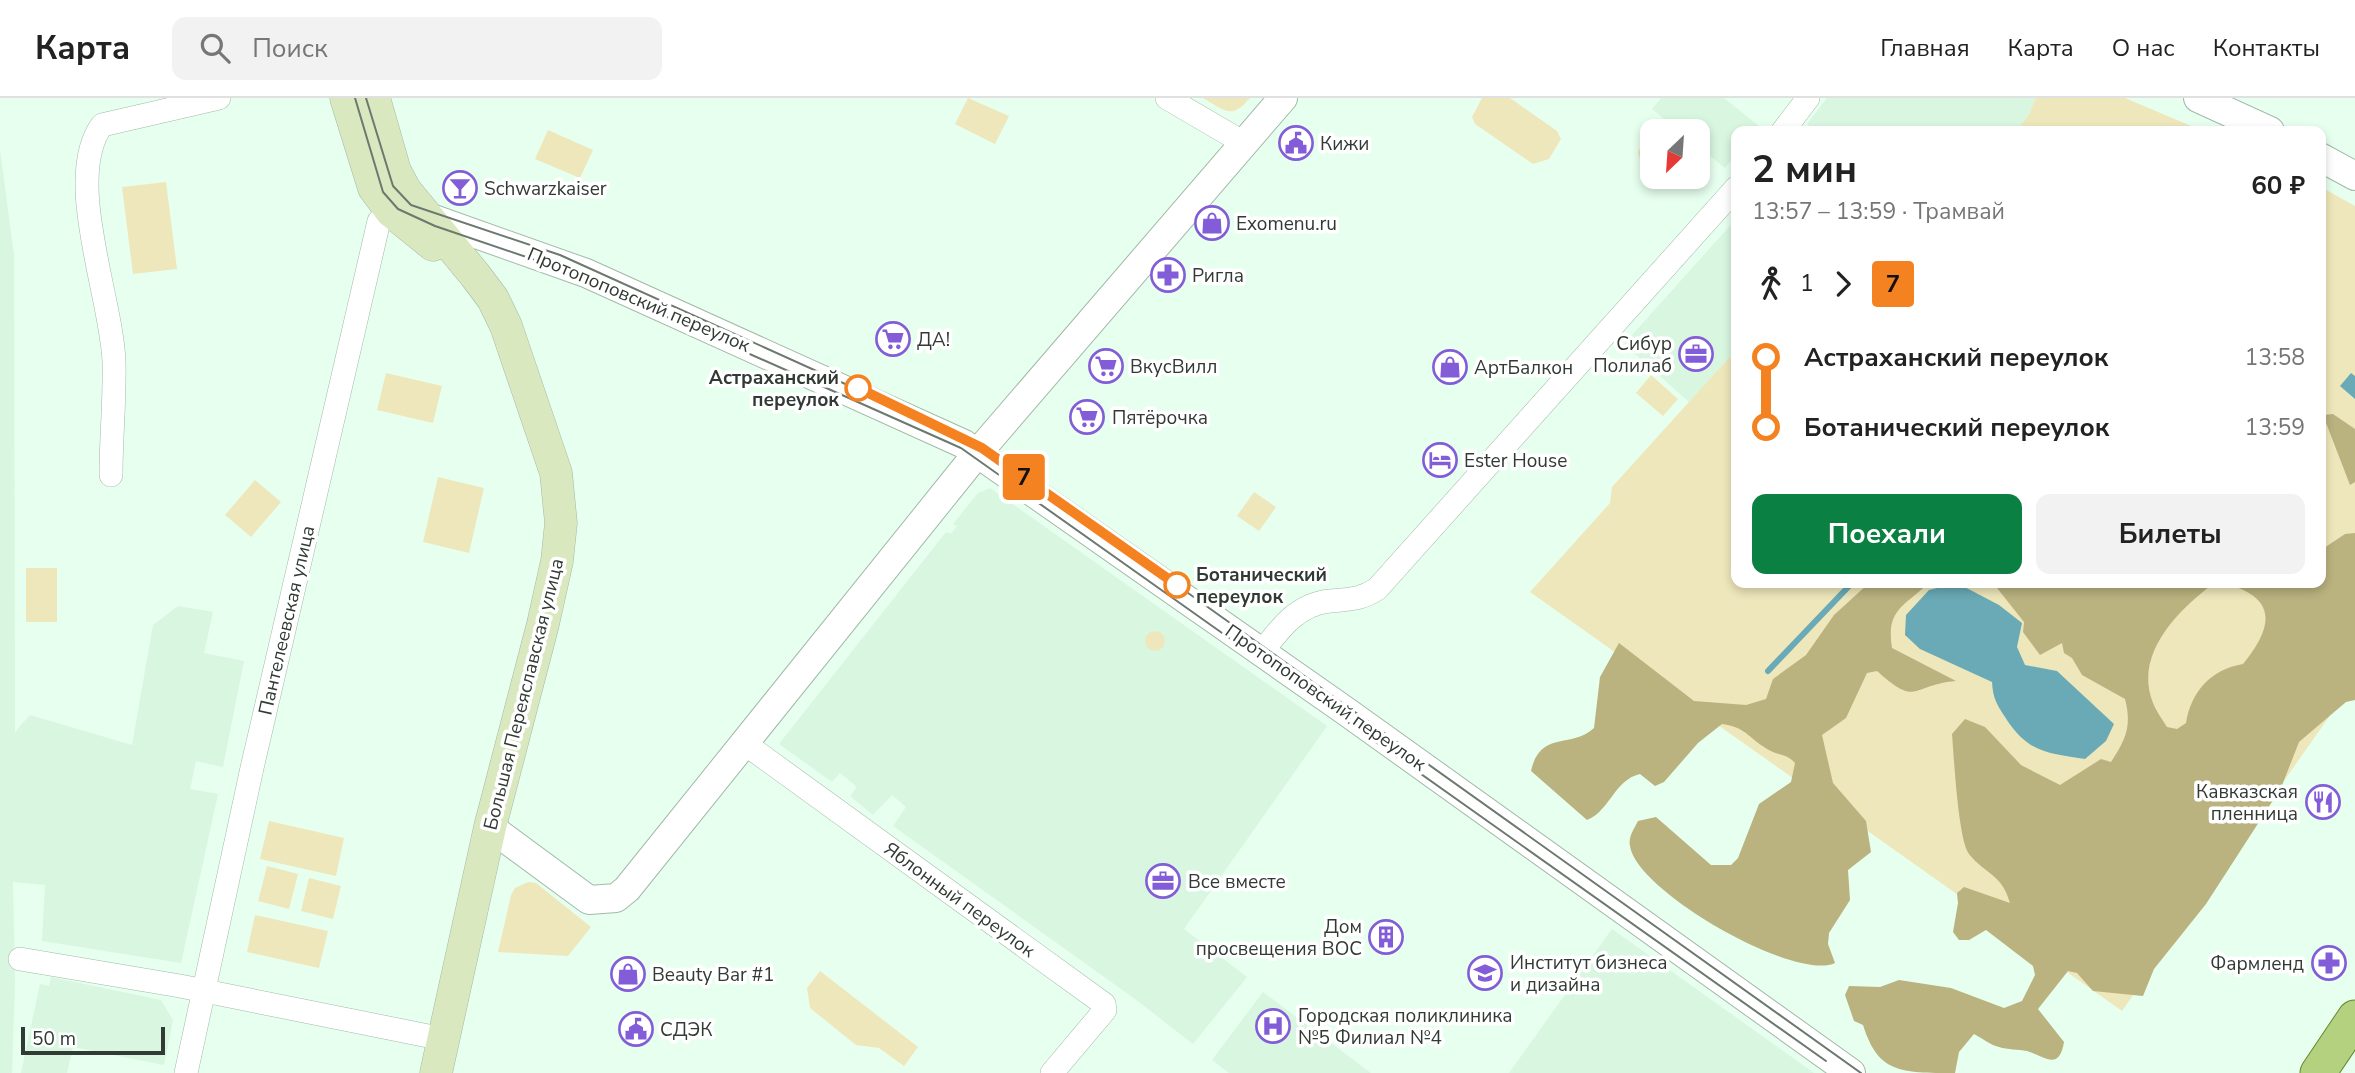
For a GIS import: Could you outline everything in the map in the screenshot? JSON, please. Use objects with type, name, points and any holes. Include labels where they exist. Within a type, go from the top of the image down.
[{"type":"main road","points":[[346,98],[368,176],[391,211],[475,275]]},
{"type":"main road","name":"Большая Переяславская улица","points":[[374,98],[395,171],[428,218],[493,299],[506,326],[556,473],[561,523],[557,561],[543,624],[490,827],[436,1073]]},
{"type":"main road","points":[[2318,1073],[2355,1018]]},
{"type":"street","points":[[111,475],[114,360],[86,180],[93,137],[102,125],[219,98]]},
{"type":"street","points":[[1167,98],[1244,143]]},
{"type":"street","points":[[490,827],[578,894],[601,901],[616,898],[627,889],[978,453],[1283,98]]},
{"type":"street","points":[[1787,126],[1808,98]]},
{"type":"street","points":[[2198,98],[2259,126]]},
{"type":"street","points":[[2326,160],[2355,176]]},
{"type":"street","points":[[1262,652],[1282,626],[1312,605],[1364,597],[1377,589],[1731,194]]},
{"type":"street","points":[[391,211],[428,218]]},
{"type":"street","name":"Пантелеевская улица","points":[[186,1073],[253,760],[379,221],[391,211]]},
{"type":"street","name":"Протопоповский переулок","points":[[428,218],[576,269],[949,435],[1262,652],[1851,1073]]},
{"type":"street","name":"Яблонный переулок","points":[[744,743],[1104,1004],[1105,1010],[1101,1016],[1052,1073]]},
{"type":"street","points":[[20,959],[205,991],[443,1039]]},
{"type":"shaded area","points":[[968,98],[1009,116],[995,144],[955,124]]},
{"type":"shaded area","points":[[1203,98],[1250,98],[1238,109],[1228,111]]},
{"type":"shaded area","points":[[1482,98],[1510,98],[1557,131],[1561,139],[1549,159],[1533,164],[1475,124],[1472,117]]},
{"type":"shaded area","points":[[1661,98],[1724,98],[1759,126],[1731,126],[1731,161],[1725,168],[1710,156],[1710,119],[1664,119],[1652,109]]},
{"type":"shaded area","points":[[1827,98],[2036,98],[2020,126],[1807,124]]},
{"type":"shaded area","points":[[2036,98],[2125,98],[2191,126],[2020,126]]},
{"type":"shaded area","points":[[548,130],[593,150],[580,178],[535,159]]},
{"type":"shaded area","points":[[0,150],[14,255],[15,732],[30,715],[132,745],[153,625],[178,606],[213,612],[204,653],[244,661],[223,767],[196,761],[190,789],[218,794],[181,963],[42,941],[45,885],[13,882],[15,980],[12,1073],[0,1073]]},
{"type":"shaded area","points":[[166,182],[177,269],[133,274],[122,187]]},
{"type":"shaded area","points":[[2326,190],[2355,206],[2355,680],[2122,1011],[1530,592],[1610,503],[1612,487],[1731,356],[1731,588],[2326,588]]},
{"type":"shaded area","points":[[1731,225],[1731,356],[1689,402],[1624,344]]},
{"type":"shaded area","points":[[386,373],[442,386],[433,423],[377,410]]},
{"type":"shaded area","points":[[1651,375],[1678,399],[1663,416],[1636,393]]},
{"type":"shaded area","points":[[2333,414],[2355,429],[2355,482],[2350,485],[2326,423],[2326,415]]},
{"type":"shaded area","points":[[438,477],[484,488],[469,553],[423,542]]},
{"type":"shaded area","points":[[255,480],[281,502],[251,537],[225,515]]},
{"type":"shaded area","points":[[990,488],[1327,726],[1184,929],[1247,977],[1193,1044],[1135,999],[893,826],[906,807],[892,795],[873,815],[850,796],[857,787],[840,773],[832,782],[779,744],[946,532],[951,534],[957,526],[953,524],[978,493]]},
{"type":"shaded area","points":[[1254,492],[1276,507],[1259,531],[1237,516]]},
{"type":"shaded area","points":[[2355,533],[2355,700],[2346,702],[2299,742],[2281,788],[2206,904],[2154,969],[2143,996],[2093,991],[2077,973],[2068,971],[2038,1009],[2064,1042],[2062,1051],[2055,1059],[1996,1046],[1974,1034],[1959,1052],[1955,1073],[1906,1070],[1884,1061],[1869,1041],[1863,1025],[1854,1021],[1845,995],[1849,986],[1880,987],[1899,980],[1951,988],[2004,1008],[2022,1001],[2035,975],[2033,966],[1986,930],[1969,940],[1959,940],[1953,932],[1957,893],[1964,887],[2010,903],[2003,886],[1975,861],[1965,845],[1959,816],[1952,734],[1965,719],[1985,727],[2021,765],[2060,785],[2101,759],[2111,762],[2128,725],[2125,699],[2082,675],[2072,658],[2064,653],[2062,643],[2040,655],[2023,632],[2024,622],[1997,588],[2208,588],[2174,619],[2163,634],[2149,667],[2148,685],[2154,706],[2167,727],[2177,729],[2186,723],[2193,701],[2204,684],[2221,671],[2243,664],[2261,637],[2265,625],[2262,605],[2254,596],[2238,588],[2326,588],[2326,547],[2345,534]]},
{"type":"shaded area","points":[[26,568],[57,568],[57,622],[26,622]]},
{"type":"shaded area","points":[[1864,588],[1923,588],[1904,604],[1894,617],[1892,648],[1956,681],[1908,691],[1900,689],[1877,671],[1867,673],[1846,718],[1822,735],[1833,783],[1866,821],[1871,852],[1848,870],[1850,900],[1829,933],[1828,944],[1835,963],[1815,965],[1787,959],[1754,946],[1687,908],[1659,886],[1639,865],[1630,846],[1638,821],[1656,817],[1711,865],[1731,865],[1738,858],[1759,804],[1791,782],[1795,763],[1789,758],[1764,747],[1744,731],[1722,724],[1698,743],[1664,782],[1655,786],[1640,774],[1631,777],[1595,816],[1587,820],[1531,771],[1541,750],[1557,742],[1576,738],[1594,728],[1600,677],[1619,643],[1694,701],[1746,705],[1766,699],[1773,679],[1806,655],[1834,615]]},
{"type":"shaded area","points":[[1155,631],[1162,634],[1165,641],[1162,648],[1155,651],[1148,648],[1145,641],[1148,634]]},
{"type":"shaded area","points":[[269,821],[344,838],[336,876],[260,859]]},
{"type":"shaded area","points":[[267,866],[298,874],[289,909],[258,901]]},
{"type":"shaded area","points":[[309,878],[341,886],[333,919],[301,911]]},
{"type":"shaded area","points":[[528,882],[536,883],[591,927],[568,956],[498,952],[511,895],[515,888]]},
{"type":"shaded area","points":[[255,915],[328,931],[319,968],[247,952]]},
{"type":"shaded area","points":[[1612,929],[1657,961],[1814,1073],[1509,1073]]},
{"type":"shaded area","points":[[820,971],[918,1047],[904,1066],[879,1048],[856,1045],[810,1008],[807,988]]},
{"type":"shaded area","points":[[51,977],[161,1000],[173,1020],[164,1065],[73,1047],[67,1073],[21,1073],[40,984],[49,986]]},
{"type":"shaded area","name":"Городская поликлиника №5 Филиал №4","points":[[1263,992],[1371,1073],[1229,1073],[1212,1060]]},
{"type":"water","points":[[2351,373],[2355,376],[2355,399],[2340,386]]},
{"type":"water","points":[[1967,588],[1999,605],[2022,623],[2017,647],[2025,665],[2057,671],[2114,724],[2106,741],[2085,759],[2039,749],[2021,737],[1999,708],[1992,682],[1920,649],[1905,635],[1906,615],[1929,590]]},
{"type":"waterway","points":[[1768,671],[1847,588]]},
{"type":"tram line","points":[[355,98],[383,192],[398,209],[435,226],[550,265],[961,448],[1826,1061]]},
{"type":"tram line","points":[[366,98],[393,186],[411,205],[560,255],[967,439],[1153,568],[1861,1073]]},
{"type":"tram line","name":"7","points":[[858,388],[982,448],[1177,585]]},
{"type":"place","name":"Кижи","points":[[1296,143]]},
{"type":"place","name":"Schwarzkaiser","points":[[460,188]]},
{"type":"place","name":"Exomenu.ru","points":[[1212,223]]},
{"type":"place","name":"Ригла","points":[[1168,275]]},
{"type":"place","name":"ДА!","points":[[893,339]]},
{"type":"place","name":"Сибур Полилаб","points":[[1696,354]]},
{"type":"place","name":"ВкусВилл","points":[[1106,366]]},
{"type":"place","name":"АртБалкон","points":[[1450,367]]},
{"type":"place","name":"Астраханский переулок","points":[[858,388]]},
{"type":"place","name":"Пятёрочка","points":[[1087,417]]},
{"type":"place","name":"Ester House","points":[[1440,460]]},
{"type":"place","name":"Ботанический переулок","points":[[1177,585]]},
{"type":"place","name":"Кавказская пленница","points":[[2323,802]]},
{"type":"place","name":"Все вместе","points":[[1163,881]]},
{"type":"place","name":"Дом просвещения ВОС","points":[[1386,937]]},
{"type":"place","name":"Фармленд","points":[[2329,963]]},
{"type":"place","name":"Институт бизнеса и дизайна","points":[[1485,973]]},
{"type":"place","name":"Beauty Bar #1","points":[[628,974]]},
{"type":"place","name":"Городская поликлиника №5 Филиал №4","points":[[1273,1026]]},
{"type":"place","name":"СДЭК","points":[[636,1029]]}]
